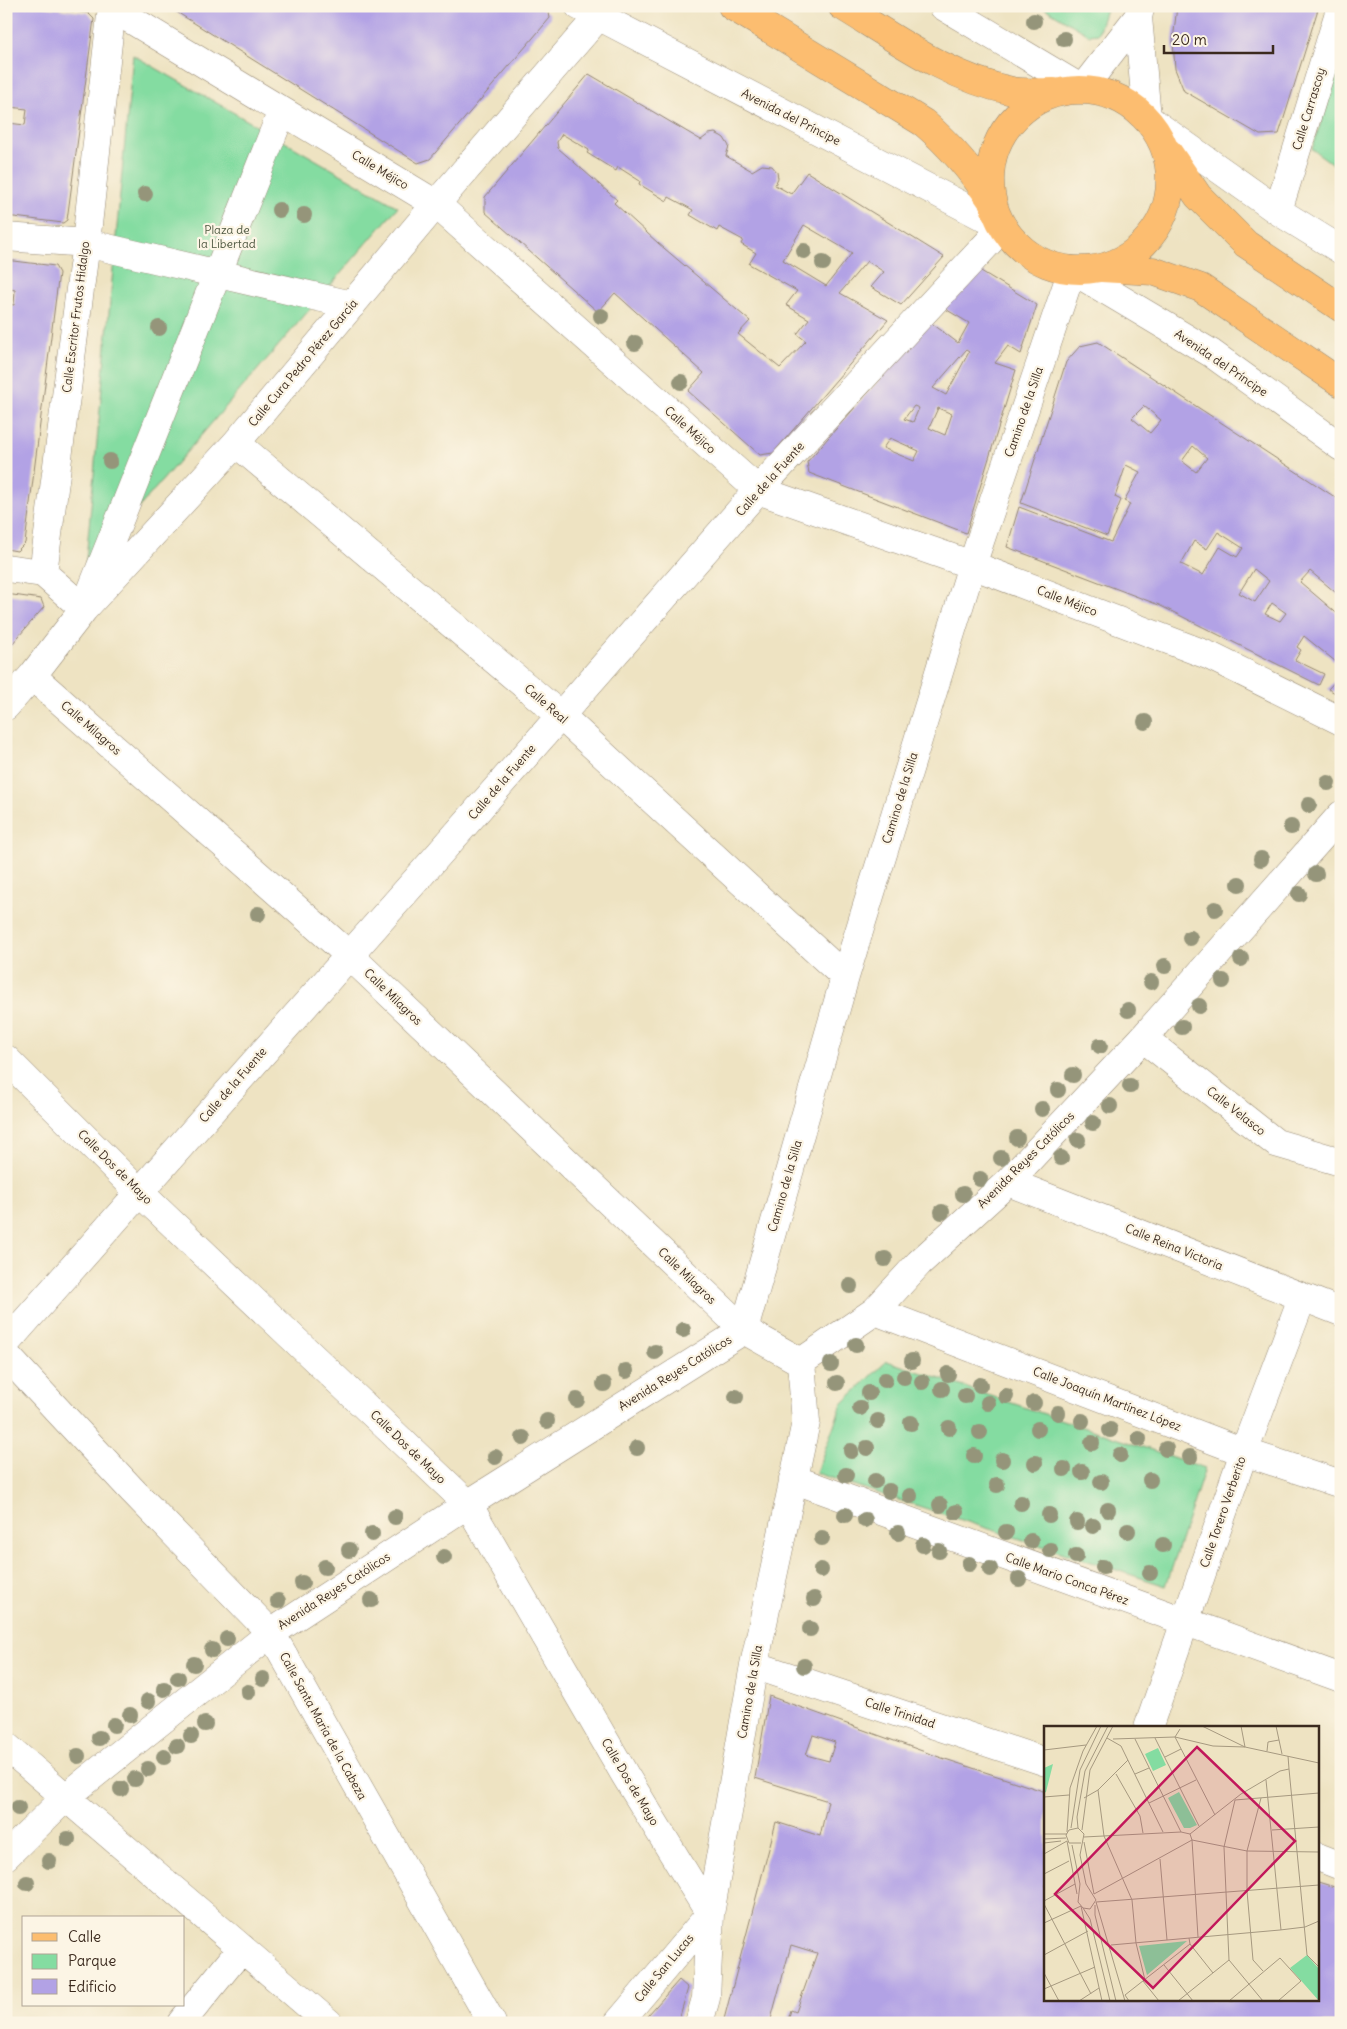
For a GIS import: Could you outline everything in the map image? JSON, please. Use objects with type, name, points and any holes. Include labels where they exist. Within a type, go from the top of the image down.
[{"type":"main road","points":[[732,6],[924,123],[946,142],[971,170],[992,202],[1003,228],[1016,244],[1033,257],[1052,266],[1153,271],[1201,288],[1341,383]]},
{"type":"main road","points":[[842,6],[928,58],[977,82],[1014,91],[1106,93],[1128,102],[1147,118],[1158,132],[1165,148],[1198,196],[1246,244],[1341,308]]},
{"type":"main road","points":[[992,202],[990,179],[993,155],[1002,134],[1017,115],[1036,101],[1070,91]]},
{"type":"main road","points":[[1085,269],[1123,260],[1143,244],[1159,224],[1169,191],[1170,173],[1165,148]]},
{"type":"street","points":[[943,6],[1070,91],[1139,12]]},
{"type":"street","name":"Calle Carrascoy","points":[[1278,212],[1341,6]]},
{"type":"street","name":"Calle Méjico","points":[[112,7],[436,204],[758,490],[972,565],[1210,656],[1341,721]]},
{"type":"street","name":"Calle Escritor Frutos Hidalgo","points":[[43,573],[86,243],[112,7]]},
{"type":"street","name":"Calle Cura Pedro Pérez García","points":[[6,706],[84,609],[236,444],[436,204],[588,12]]},
{"type":"street","name":"Avenida del Príncipe","points":[[588,12],[1003,228]]},
{"type":"street","points":[[1139,12],[1147,118],[1278,212],[1341,250]]},
{"type":"street","points":[[6,568],[43,573],[84,609],[282,111]]},
{"type":"street","name":"Calle de la Fuente","points":[[6,1343],[758,490],[1003,228]]},
{"type":"street","points":[[6,237],[86,243],[352,305]]},
{"type":"street","name":"Avenida del Príncipe","points":[[1085,269],[1211,352],[1341,447]]},
{"type":"street","name":"Camino de la Silla","points":[[744,1330],[845,976],[972,565],[1085,269]]},
{"type":"street","name":"Calle Real","points":[[236,444],[560,715],[845,976]]},
{"type":"street","name":"Calle Milagros","points":[[32,676],[349,954],[744,1330]]},
{"type":"street","name":"Avenida Reyes Católicos","points":[[6,1856],[66,1797],[270,1633],[468,1504],[744,1330],[800,1362],[875,1311],[919,1263],[1008,1182],[1143,1038],[1341,815]]},
{"type":"street","name":"Calle Velasco","points":[[1143,1038],[1276,1143],[1341,1162]]},
{"type":"street","name":"Calle Dos de Mayo","points":[[6,1059],[139,1192],[468,1504],[625,1775],[710,1914]]},
{"type":"street","name":"Calle Reina Victoria","points":[[1008,1182],[1341,1312]]},
{"type":"street","name":"Calle Torero Verberito","points":[[1149,1726],[1244,1452],[1302,1298]]},
{"type":"street","name":"Calle Joaquín Martínez López","points":[[875,1311],[1244,1452],[1341,1484]]},
{"type":"street","name":"Calle Santa María de la Cabeza","points":[[6,1355],[132,1490],[270,1633],[492,2023]]},
{"type":"street","name":"Camino de la Silla","points":[[699,2023],[706,1998],[710,1914],[754,1665],[806,1422],[800,1362]]},
{"type":"street","name":"Calle Mario Conca Pérez","points":[[793,1479],[1341,1678]]},
{"type":"street","name":"Calle Trinidad","points":[[754,1665],[1044,1761]]},
{"type":"street","points":[[6,1746],[328,2023]]},
{"type":"street","points":[[1320,1858],[1341,1866]]},
{"type":"street","name":"Calle San Lucas","points":[[618,2023],[710,1914]]},
{"type":"street","points":[[181,2023],[242,1948]]},
{"type":"green space","points":[[1041,6],[1107,6],[1098,34],[1089,35]]},
{"type":"green space","name":"Plaza de la Libertad","points":[[133,55],[398,207],[85,570]]},
{"type":"green space","points":[[1341,61],[1341,170],[1312,149]]},
{"type":"green space","points":[[887,1361],[1205,1468],[1166,1586],[816,1473],[842,1404]]},
{"type":"building","points":[[6,6],[36,6],[88,13],[94,19],[67,220],[63,223],[6,216]],"holes":[[[10,107],[27,109],[25,125],[8,123]]]},
{"type":"building","points":[[167,6],[536,6],[549,13],[550,18],[430,159],[418,163]]},
{"type":"building","points":[[1177,6],[1319,6],[1279,134],[1260,135],[1184,91],[1175,69],[1173,41]]},
{"type":"building","points":[[589,74],[701,140],[709,134],[715,133],[721,136],[729,146],[726,156],[752,171],[762,165],[772,166],[777,172],[778,178],[775,185],[791,194],[807,172],[944,257],[901,305],[871,287],[884,272],[867,261],[840,293],[888,320],[773,453],[760,455],[688,391],[704,373],[615,293],[598,312],[485,212],[485,197]],"holes":[[[562,134],[589,150],[587,153],[616,171],[618,167],[640,181],[639,184],[667,201],[669,197],[693,210],[690,215],[717,231],[719,227],[743,240],[741,244],[756,253],[749,264],[797,291],[786,305],[809,319],[797,334],[806,341],[780,368],[738,334],[750,321],[658,243],[614,203],[617,200],[558,148],[557,142]],[[804,225],[852,253],[826,286],[783,260]]]},
{"type":"building","points":[[6,260],[55,266],[59,273],[25,543],[17,551],[6,549],[6,304],[14,305],[15,290],[6,288]]},
{"type":"building","points":[[976,268],[1037,305],[1021,354],[1008,346],[995,363],[1016,370],[966,533],[809,473],[807,462],[930,322],[958,343],[969,323],[942,307]],"holes":[[[966,350],[969,352],[946,395],[933,388]],[[914,406],[919,408],[913,422],[904,419]],[[938,408],[952,414],[945,435],[929,428]],[[890,438],[919,451],[914,461],[883,448]]]},
{"type":"building","points":[[1098,342],[1341,501],[1341,597],[1310,571],[1300,582],[1341,617],[1341,666],[1304,636],[1297,647],[1301,650],[1295,660],[1324,674],[1319,685],[1159,605],[1007,547],[1019,507],[1111,542],[1130,504],[1124,501],[1140,472],[1126,465],[1115,497],[1121,500],[1107,536],[1021,503],[1066,362],[1080,346]],"holes":[[[1144,406],[1161,420],[1150,433],[1132,418]],[[1193,446],[1207,458],[1196,472],[1182,461]],[[1218,532],[1243,548],[1237,557],[1220,547],[1203,575],[1181,564],[1194,541],[1207,549]],[[1254,569],[1269,581],[1255,602],[1239,593]],[[1272,603],[1286,613],[1280,621],[1265,614]]]},
{"type":"building","points":[[6,594],[41,599],[44,607],[6,651]]},
{"type":"building","points":[[1341,675],[1341,696],[1328,689]]},
{"type":"building","points":[[769,1696],[939,1757],[1044,1791],[1044,2002],[1320,2002],[1320,1883],[1341,1889],[1341,2023],[787,2023],[791,2010],[796,2012],[817,1953],[791,1945],[770,2023],[723,2023],[776,1822],[820,1836],[828,1801],[755,1778]],"holes":[[[813,1735],[835,1742],[829,1761],[806,1755]]]},
{"type":"building","points":[[679,1980],[688,1988],[678,2023],[641,2023]]}]
